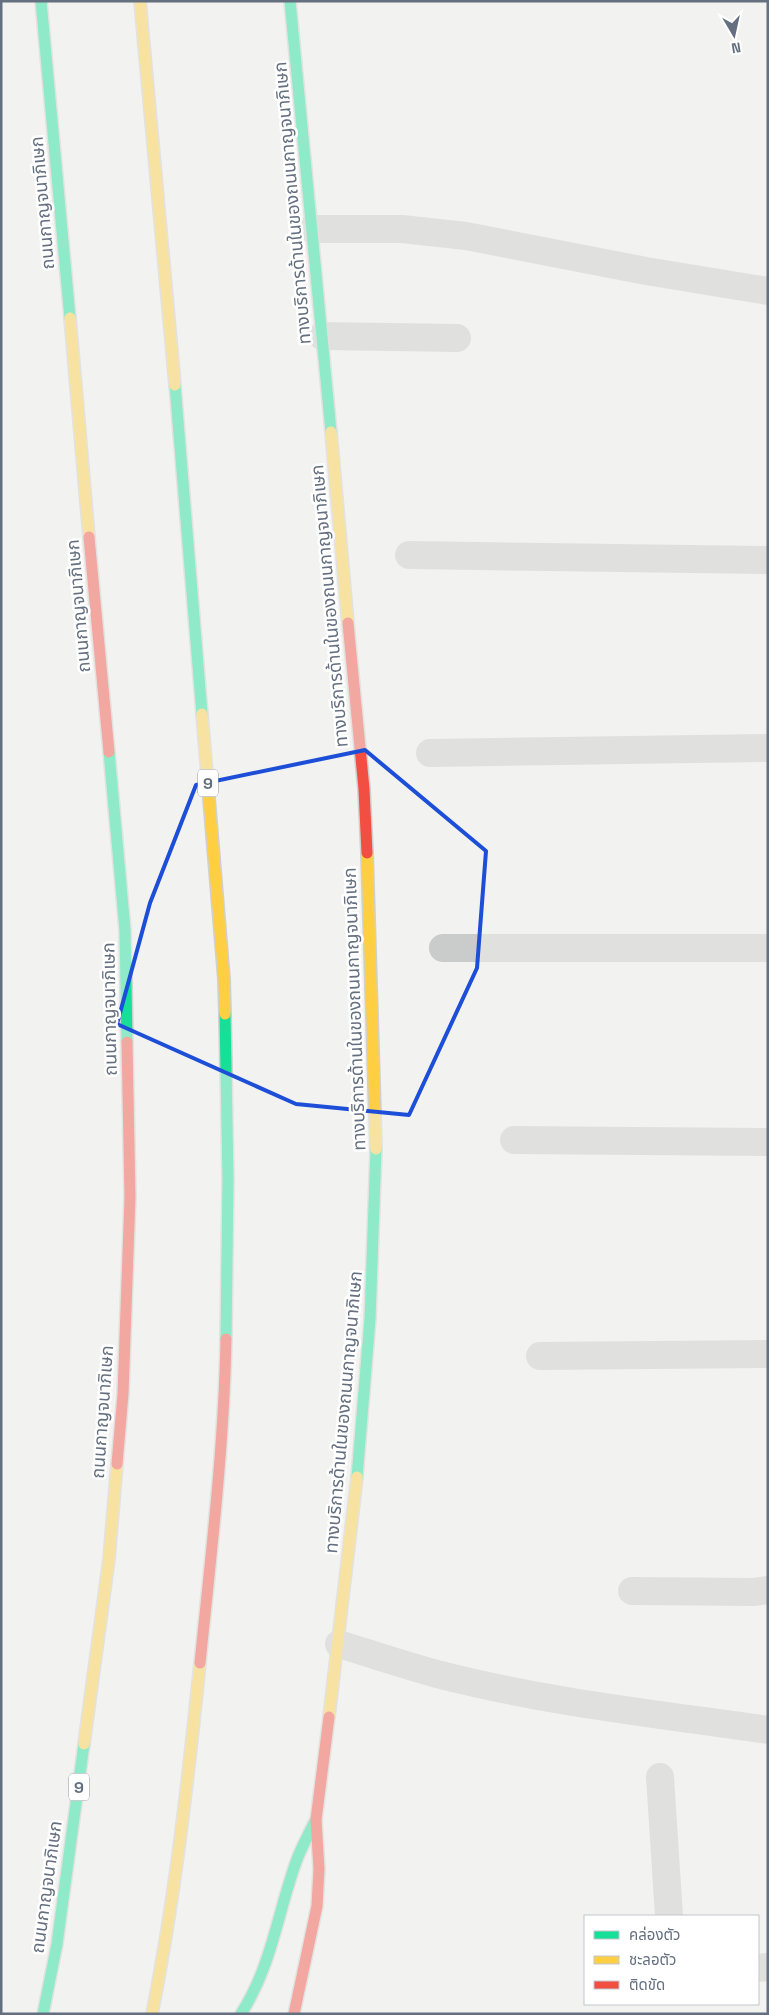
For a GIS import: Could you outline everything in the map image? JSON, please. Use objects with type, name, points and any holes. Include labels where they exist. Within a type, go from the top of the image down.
[{"type":"main road","name":"ถนนกาญจนาภิเษก","points":[[41,1],[125,930],[130,1197],[123,1394],[109,1559],[56,1944],[43,2014]]},
{"type":"main road","name":"9","points":[[140,1],[166,281],[224,979],[228,1179],[225,1376],[210,1566],[190,1758],[166,1945],[152,2014]]},
{"type":"main road","name":"ทางบริการด้านในของถนนกาญจนาภิเษก","points":[[290,1],[364,789],[376,1149],[370,1319],[354,1503],[316,1820],[319,1869],[317,1906],[294,2014]]},
{"type":"main road","points":[[241,2014],[250,2002],[264,1975],[297,1860],[316,1820]]},
{"type":"street","points":[[312,229],[402,229],[466,236],[646,271],[768,291]]},
{"type":"street","points":[[322,336],[457,338]]},
{"type":"street","points":[[409,555],[768,560]]},
{"type":"street","points":[[430,752],[768,748]]},
{"type":"street","points":[[443,948],[768,948]]},
{"type":"street","points":[[514,1140],[768,1142]]},
{"type":"street","points":[[540,1356],[768,1354]]},
{"type":"street","points":[[632,1591],[753,1592],[768,1590]]},
{"type":"street","points":[[338,1644],[436,1674],[524,1693],[768,1730]]},
{"type":"street","points":[[660,1777],[669,1915]]},
{"type":"highlighted area","points":[[365,750],[486,851],[477,968],[409,1115],[296,1104],[117,1024],[150,903],[196,785]]},
{"type":"traffic: fast","points":[[41,1],[70,318]]},
{"type":"traffic: fast","points":[[290,1],[331,432]]},
{"type":"traffic: fast","points":[[175,385],[202,714]]},
{"type":"traffic: fast","points":[[109,752],[125,930],[127,1042]]},
{"type":"traffic: fast","points":[[225,1014],[228,1179],[226,1339]]},
{"type":"traffic: fast","points":[[357,1477],[370,1319],[376,1149]]},
{"type":"traffic: fast","points":[[43,2014],[57,1944],[84,1744]]},
{"type":"traffic: fast","points":[[241,2014],[260,1977],[296,1862],[314,1823]]},
{"type":"traffic: slow","points":[[140,1],[175,385]]},
{"type":"traffic: slow","points":[[70,318],[89,537]]},
{"type":"traffic: slow","points":[[331,432],[348,623]]},
{"type":"traffic: slow","points":[[202,714],[224,979],[225,1014]]},
{"type":"traffic: slow","points":[[367,853],[376,1149]]},
{"type":"traffic: slow","points":[[84,1744],[109,1559],[117,1464]]},
{"type":"traffic: slow","points":[[329,1717],[357,1477]]},
{"type":"traffic: slow","points":[[152,2014],[174,1883],[186,1795],[200,1663]]},
{"type":"traffic: jam","points":[[89,537],[109,752]]},
{"type":"traffic: jam","points":[[348,623],[364,789],[367,853]]},
{"type":"traffic: jam","points":[[117,1464],[123,1394],[130,1197],[127,1042]]},
{"type":"traffic: jam","points":[[200,1663],[220,1460],[226,1339]]},
{"type":"traffic: jam","points":[[294,2014],[317,1906],[319,1869],[316,1820],[329,1717]]}]
